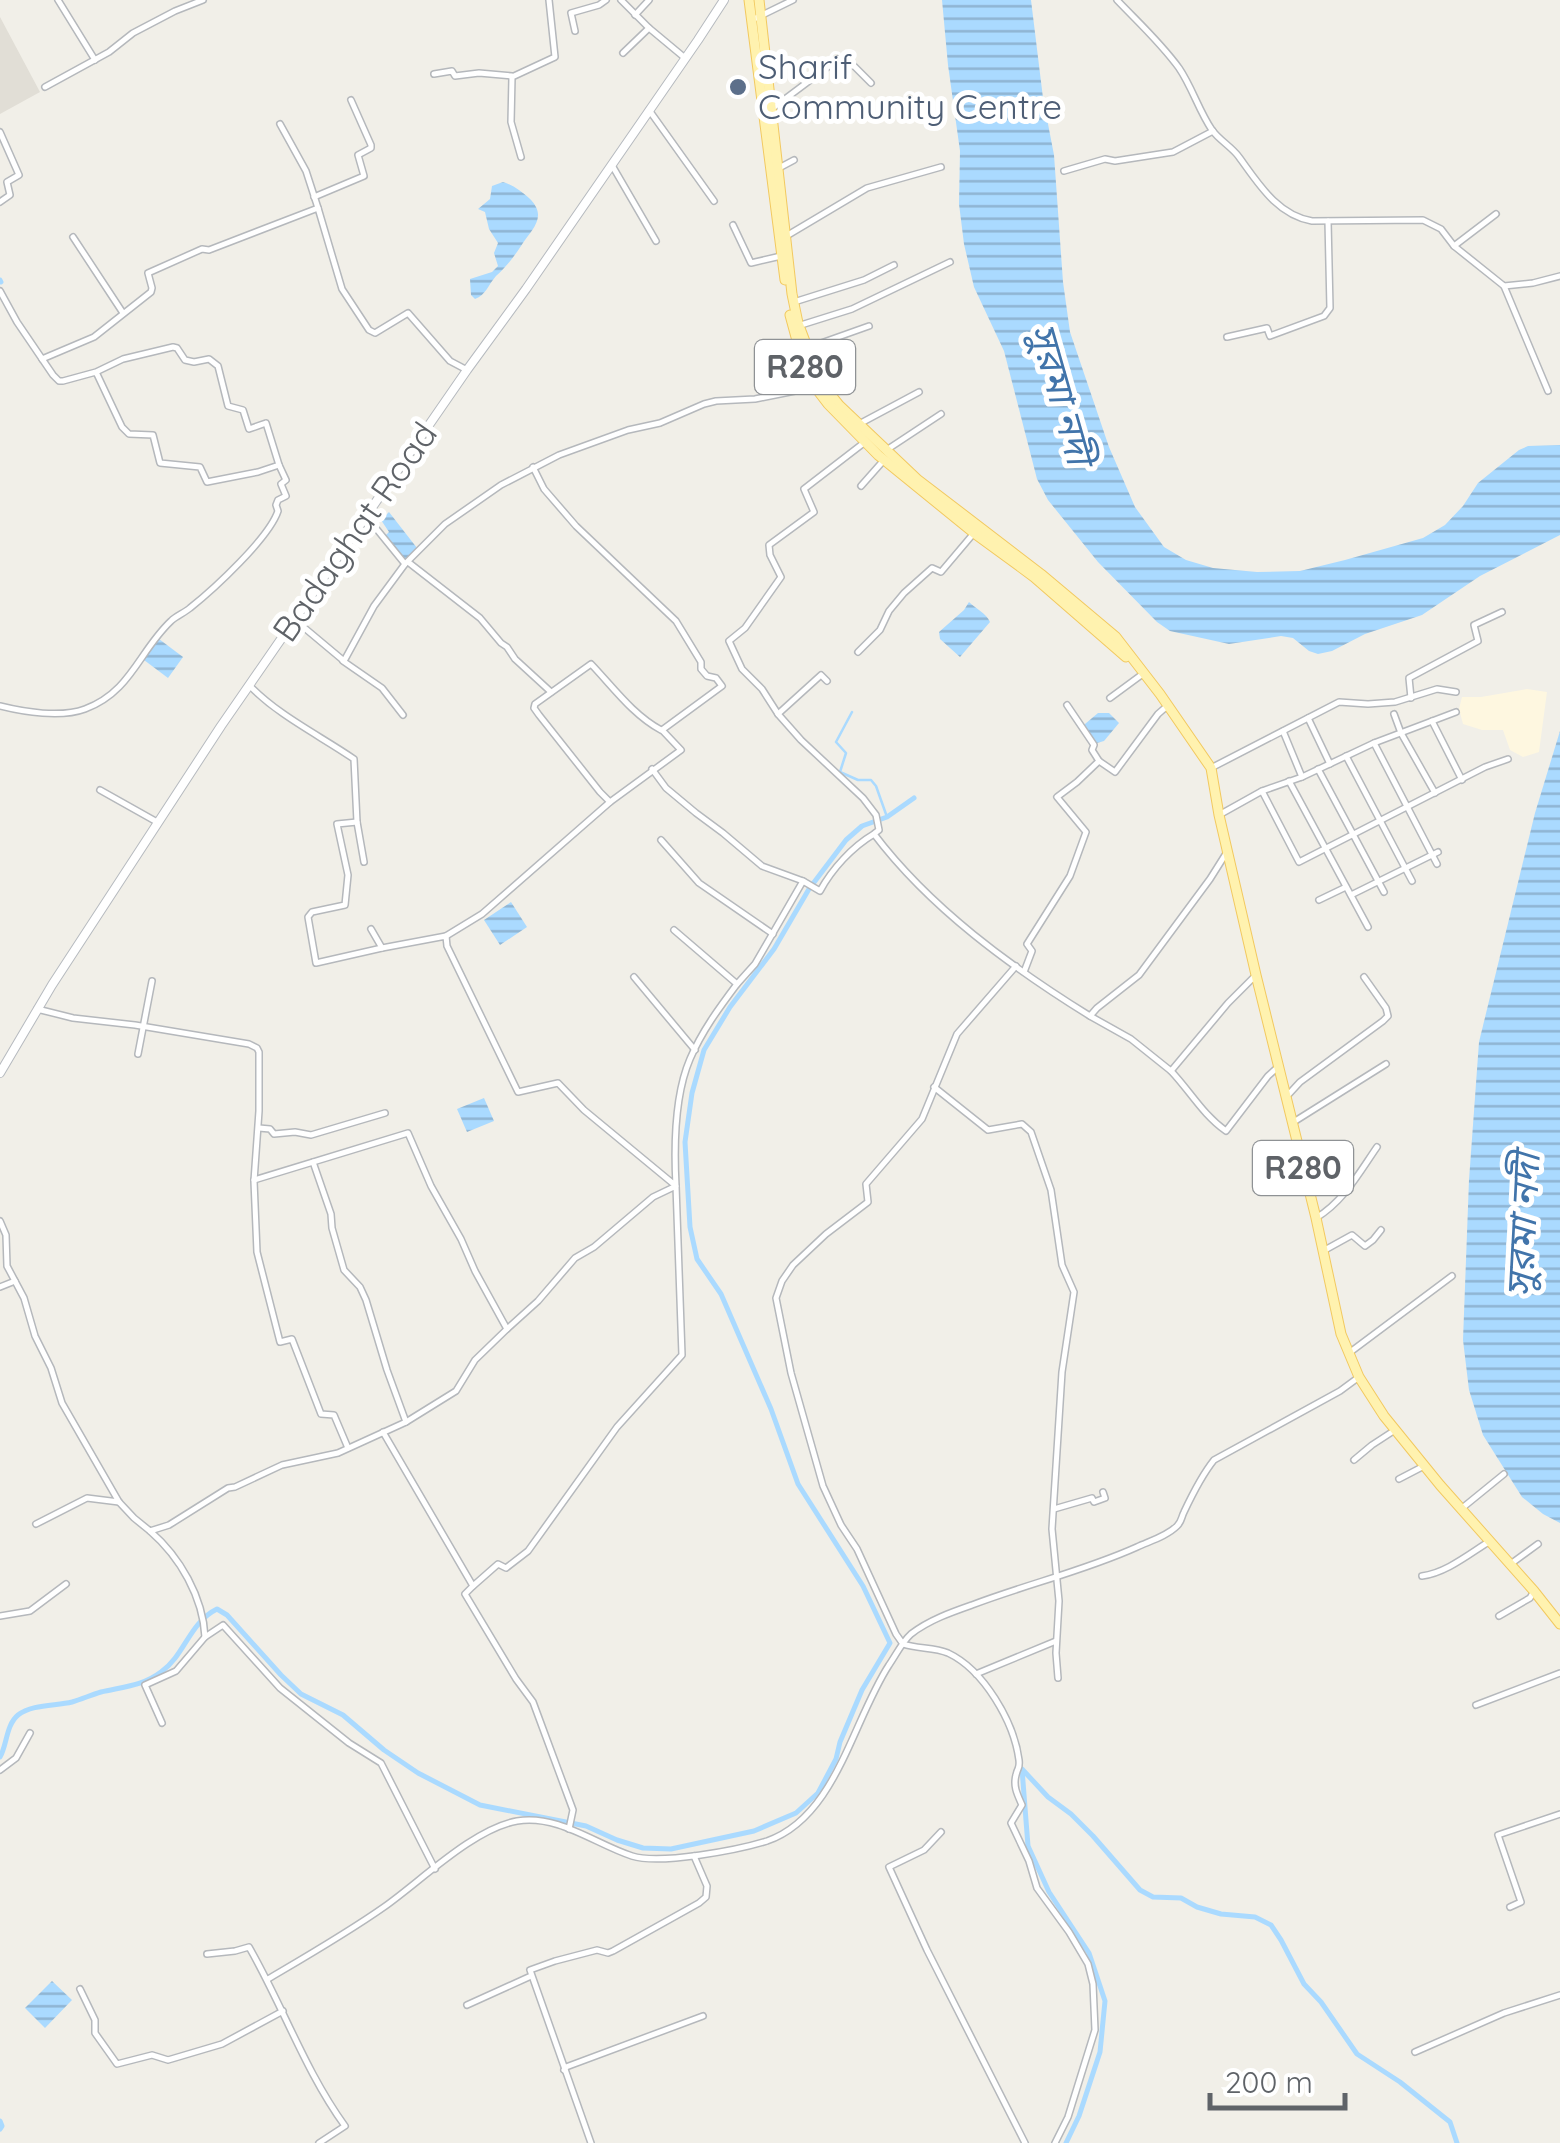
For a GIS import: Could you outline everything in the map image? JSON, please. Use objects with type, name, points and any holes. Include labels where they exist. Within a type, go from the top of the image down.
[{"type":"main road","name":"Badaghat Road","points":[[0,1072],[157,822],[249,685],[724,0]]},
{"type":"main road","name":"R280","points":[[749,0],[756,18]]},
{"type":"main road","name":"R280","points":[[758,0],[756,18],[781,256],[792,325],[806,370],[815,387],[865,442],[1041,574],[1080,612]]},
{"type":"main road","name":"R280","points":[[762,74],[771,110],[794,302],[807,348],[827,390],[885,456],[974,533],[1113,639],[1141,670],[1210,768],[1256,975],[1349,1353],[1395,1430],[1560,1624]]},
{"type":"street","points":[[58,0],[95,60]]},
{"type":"street","points":[[44,87],[175,10],[203,0]]},
{"type":"street","points":[[434,74],[452,71],[455,76],[512,76],[554,59],[549,0]]},
{"type":"street","points":[[575,31],[570,13],[606,0]]},
{"type":"street","points":[[621,0],[686,58]]},
{"type":"street","points":[[635,15],[649,0]]},
{"type":"street","points":[[756,18],[793,0]]},
{"type":"street","points":[[1117,0],[1180,70],[1213,131],[1239,156],[1263,190],[1290,214],[1300,219],[1422,220],[1441,229],[1454,246],[1504,286],[1548,392]]},
{"type":"street","points":[[623,52],[649,28]]},
{"type":"street","points":[[771,110],[840,57],[871,83]]},
{"type":"street","points":[[512,76],[511,122],[520,158]]},
{"type":"street","points":[[314,197],[364,176],[358,155],[372,145],[351,100]]},
{"type":"street","points":[[649,110],[714,201]]},
{"type":"street","points":[[280,124],[306,171],[342,289],[369,330],[375,332],[408,313],[450,361],[466,370]]},
{"type":"street","points":[[1064,171],[1106,159],[1173,152],[1213,131]]},
{"type":"street","points":[[0,132],[19,174],[7,182],[10,195],[0,202]]},
{"type":"street","points":[[777,169],[794,160]]},
{"type":"street","points":[[611,164],[656,241]]},
{"type":"street","points":[[785,236],[867,188],[941,167]]},
{"type":"street","points":[[42,360],[94,337],[151,292],[148,273],[202,248],[209,250],[318,208]]},
{"type":"street","points":[[1454,246],[1496,214]]},
{"type":"street","points":[[1227,337],[1266,328],[1270,336],[1324,316],[1330,308],[1328,220]]},
{"type":"street","points":[[733,225],[751,263],[781,256]]},
{"type":"street","points":[[73,236],[122,313]]},
{"type":"street","points":[[799,326],[852,309],[950,262]]},
{"type":"street","points":[[794,302],[864,280],[894,265]]},
{"type":"street","points":[[1504,286],[1560,276]]},
{"type":"street","points":[[0,291],[58,381],[173,347],[185,360],[209,359],[218,366],[228,406],[243,410],[250,429],[266,424],[286,480],[280,484],[286,496],[278,500],[274,523],[232,572],[171,620],[120,689],[84,709],[61,712],[0,706]]},
{"type":"street","points":[[807,348],[870,326]]},
{"type":"street","points":[[96,372],[122,427],[129,434],[153,435],[160,463],[200,467],[207,482],[279,465]]},
{"type":"street","points":[[344,661],[374,606],[406,563],[445,524],[501,484],[612,435],[660,423],[716,400],[754,399],[815,387]]},
{"type":"street","points":[[859,424],[919,392]]},
{"type":"street","points":[[861,486],[885,456],[940,414]]},
{"type":"street","points":[[865,442],[804,489],[814,512],[768,548],[781,577],[744,628],[729,641],[742,669],[801,740],[863,798],[876,815],[876,832],[918,885],[1024,972],[1131,1039],[1171,1071],[1208,1118],[1226,1132],[1278,1067]]},
{"type":"street","points":[[533,468],[544,488],[576,526],[676,621],[701,662],[700,670],[722,684],[662,730]]},
{"type":"street","points":[[365,516],[406,563],[480,618],[515,659],[551,692]]},
{"type":"street","points":[[858,652],[880,630],[904,593],[932,568],[940,572],[974,533]]},
{"type":"street","points":[[1411,698],[1409,678],[1478,641],[1474,625],[1502,612]]},
{"type":"street","points":[[295,620],[382,688],[403,715]]},
{"type":"street","points":[[357,822],[338,824],[348,875],[345,905],[312,912],[308,917],[316,963],[446,936],[482,914],[610,802],[680,750],[662,730],[633,710],[591,664],[534,704],[534,708],[610,802]]},
{"type":"street","points":[[1110,698],[1141,670]]},
{"type":"street","points":[[778,714],[821,675],[827,681]]},
{"type":"street","points":[[249,685],[288,717],[354,758],[357,822],[364,862]]},
{"type":"street","points":[[1210,768],[1339,702],[1395,702],[1436,689],[1456,692]]},
{"type":"street","points":[[1067,705],[1094,744],[1092,750],[1099,761],[1115,772],[1168,706]]},
{"type":"street","points":[[1219,815],[1262,791],[1456,712]]},
{"type":"street","points":[[1394,714],[1436,793]]},
{"type":"street","points":[[1308,718],[1330,764]]},
{"type":"street","points":[[1432,720],[1462,780]]},
{"type":"street","points":[[1283,732],[1302,776]]},
{"type":"street","points":[[1374,743],[1437,864]]},
{"type":"street","points":[[1346,756],[1412,881]]},
{"type":"street","points":[[1262,791],[1299,862],[1508,759]]},
{"type":"street","points":[[1024,972],[1032,951],[1027,944],[1070,876],[1086,832],[1056,796],[1099,761]]},
{"type":"street","points":[[1318,769],[1384,892]]},
{"type":"street","points":[[652,770],[666,788],[762,866],[818,891],[856,846],[876,832]]},
{"type":"street","points":[[1289,781],[1368,927]]},
{"type":"street","points":[[100,790],[157,822]]},
{"type":"street","points":[[662,840],[699,883],[773,934]]},
{"type":"street","points":[[1090,1016],[1139,975],[1228,850]]},
{"type":"street","points":[[1350,895],[1435,854]]},
{"type":"street","points":[[570,1829],[572,1816],[560,1771],[533,1702],[465,1594],[498,1564],[506,1568],[528,1551],[617,1428],[682,1354],[674,1141],[688,1062],[712,1018],[755,964],[804,882]]},
{"type":"street","points":[[1319,900],[1346,887]]},
{"type":"street","points":[[372,929],[382,948]]},
{"type":"street","points":[[674,930],[737,984]]},
{"type":"street","points":[[446,936],[447,946],[518,1092],[558,1083],[595,1120],[676,1186]]},
{"type":"street","points":[[1016,966],[957,1034],[922,1119],[866,1184],[868,1202],[792,1265],[776,1298],[790,1372],[823,1486],[841,1525],[903,1644],[943,1651],[956,1658],[976,1674],[1002,1708],[1019,1762],[1015,1778],[1022,1804],[1011,1823],[1037,1888],[1088,1964],[1095,2030],[1068,2117],[1055,2143]]},
{"type":"street","points":[[1171,1071],[1228,1002],[1256,975]]},
{"type":"street","points":[[1286,1097],[1300,1082],[1388,1016],[1364,977]]},
{"type":"street","points":[[634,978],[695,1050]]},
{"type":"street","points":[[138,1054],[152,981]]},
{"type":"street","points":[[37,1009],[257,1048],[257,1252],[280,1342],[292,1339],[321,1414],[334,1415],[348,1448]]},
{"type":"street","points":[[1292,1123],[1386,1064]]},
{"type":"street","points":[[934,1088],[988,1130],[1022,1124],[1031,1132],[1050,1190],[1062,1265],[1074,1292],[1062,1372],[1052,1528],[1059,1601],[1058,1678]]},
{"type":"street","points":[[258,1128],[270,1129],[274,1134],[312,1135],[385,1113]]},
{"type":"street","points":[[254,1180],[408,1133],[431,1186],[507,1329]]},
{"type":"street","points":[[1316,1218],[1347,1191],[1378,1146]]},
{"type":"street","points":[[312,1162],[332,1214],[344,1270],[366,1300],[406,1422]]},
{"type":"street","points":[[150,1530],[169,1525],[228,1488],[282,1465],[338,1453],[406,1422],[456,1391],[475,1360],[538,1301],[576,1258],[594,1248],[653,1197],[676,1186]]},
{"type":"street","points":[[0,1221],[6,1235],[7,1266],[24,1298],[62,1403],[119,1502],[180,1564],[202,1613],[205,1637]]},
{"type":"street","points":[[1323,1251],[1352,1235],[1365,1246],[1381,1230]]},
{"type":"street","points":[[1349,1353],[1452,1276]]},
{"type":"street","points":[[0,1287],[15,1282]]},
{"type":"street","points":[[268,1979],[367,1919],[480,1836],[518,1821],[570,1829],[635,1857],[694,1856],[770,1840],[794,1828],[812,1811],[845,1756],[877,1684],[911,1635],[944,1615],[1120,1554],[1166,1533],[1180,1524],[1214,1460],[1360,1377]]},
{"type":"street","points":[[1354,1460],[1395,1430]]},
{"type":"street","points":[[383,1432],[473,1586]]},
{"type":"street","points":[[1399,1479],[1424,1466]]},
{"type":"street","points":[[1461,1510],[1504,1474]]},
{"type":"street","points":[[1054,1509],[1092,1498],[1094,1502],[1105,1498],[1103,1492]]},
{"type":"street","points":[[36,1524],[87,1498],[119,1502]]},
{"type":"street","points":[[1422,1576],[1452,1566],[1490,1542]]},
{"type":"street","points":[[1510,1564],[1538,1544]]},
{"type":"street","points":[[0,1616],[30,1610],[66,1584]]},
{"type":"street","points":[[1500,1616],[1534,1592]]},
{"type":"street","points":[[162,1723],[144,1685],[176,1671],[205,1637],[223,1624],[280,1688],[381,1764],[436,1869]]},
{"type":"street","points":[[976,1674],[1057,1641]]},
{"type":"street","points":[[1476,1705],[1560,1673]]},
{"type":"street","points":[[0,1770],[16,1758],[30,1733]]},
{"type":"street","points":[[1510,1907],[1521,1902],[1498,1835],[1560,1814]]},
{"type":"street","points":[[941,1832],[924,1850],[888,1867],[1026,2143]]},
{"type":"street","points":[[591,2143],[530,1970],[598,1950],[620,1948],[700,1903],[706,1897],[706,1886],[694,1856]]},
{"type":"street","points":[[207,1954],[249,1946],[309,2068],[345,2126],[319,2143]]},
{"type":"street","points":[[466,2005],[531,1976]]},
{"type":"street","points":[[80,1989],[95,2020],[94,2033],[117,2064],[152,2055],[168,2060],[222,2044],[282,2011]]},
{"type":"street","points":[[1415,2052],[1504,2013],[1560,1995]]},
{"type":"street","points":[[564,2070],[704,2016]]},
{"type":"shaded area","points":[[0,17],[40,92],[0,114]]},
{"type":"shaded area","points":[[1527,689],[1547,692],[1539,752],[1523,757],[1510,750],[1503,730],[1482,730],[1463,724],[1459,709],[1462,697]]},
{"type":"water","name":"সুরমা নদী","points":[[942,0],[1031,0],[1054,155],[1070,332],[1109,447],[1135,507],[1164,547],[1186,560],[1213,568],[1257,572],[1300,571],[1345,560],[1423,538],[1445,525],[1478,483],[1519,450],[1560,445],[1560,535],[1480,576],[1422,615],[1365,634],[1332,651],[1318,654],[1293,638],[1281,636],[1229,644],[1170,631],[1157,622],[1098,562],[1048,500],[1037,479],[1004,351],[974,287],[964,244],[959,204],[960,151]]},
{"type":"water","points":[[503,182],[529,198],[538,217],[512,258],[475,299],[470,279],[498,266],[494,253],[498,243],[485,212],[478,209],[490,199],[492,186]]},
{"type":"water","points":[[389,512],[417,548],[404,561],[385,536],[389,532],[381,520]]},
{"type":"water","points":[[969,602],[990,622],[960,657],[940,639],[939,632]]},
{"type":"water","points":[[159,639],[183,657],[168,678],[144,660]]},
{"type":"water","points":[[1098,713],[1109,713],[1119,723],[1104,741],[1097,743],[1084,729]]},
{"type":"water","name":"সুরমা নদী","points":[[1560,731],[1560,1523],[1522,1497],[1483,1435],[1469,1390],[1463,1340],[1479,1042],[1535,813]]},
{"type":"water","points":[[511,902],[527,927],[500,945],[484,920]]},
{"type":"water","points":[[484,1098],[494,1121],[467,1132],[457,1109]]},
{"type":"water","points":[[52,1981],[72,2000],[45,2028],[25,2008]]},
{"type":"waterway","points":[[852,712],[836,742],[846,753],[840,772],[858,780],[871,780],[887,817]]},
{"type":"waterway","points":[[0,1757],[18,1715],[154,1677],[176,1657],[200,1622],[217,1609],[301,1694],[343,1715],[418,1773],[480,1805],[586,1826],[643,1848],[671,1849],[754,1831],[796,1813],[818,1793],[836,1759],[862,1690],[890,1643],[863,1586],[798,1484],[771,1409],[721,1294],[697,1259],[690,1227],[685,1142],[692,1093],[704,1050],[730,1007],[774,949],[809,889],[846,840],[862,826],[887,817],[914,798]]},
{"type":"waterway","points":[[1066,2143],[1100,2052],[1105,2001],[1089,1953],[1049,1892],[1028,1846],[1022,1769],[1093,1836],[1140,1890],[1153,1897],[1181,1898],[1221,1914],[1255,1917],[1271,1925],[1304,1984],[1357,2054],[1450,2122],[1457,2143]]},
{"type":"waterway","points":[[0,2121],[0,2129]]},
{"type":"place","name":"Sharif Community Centre","points":[[738,87]]}]
